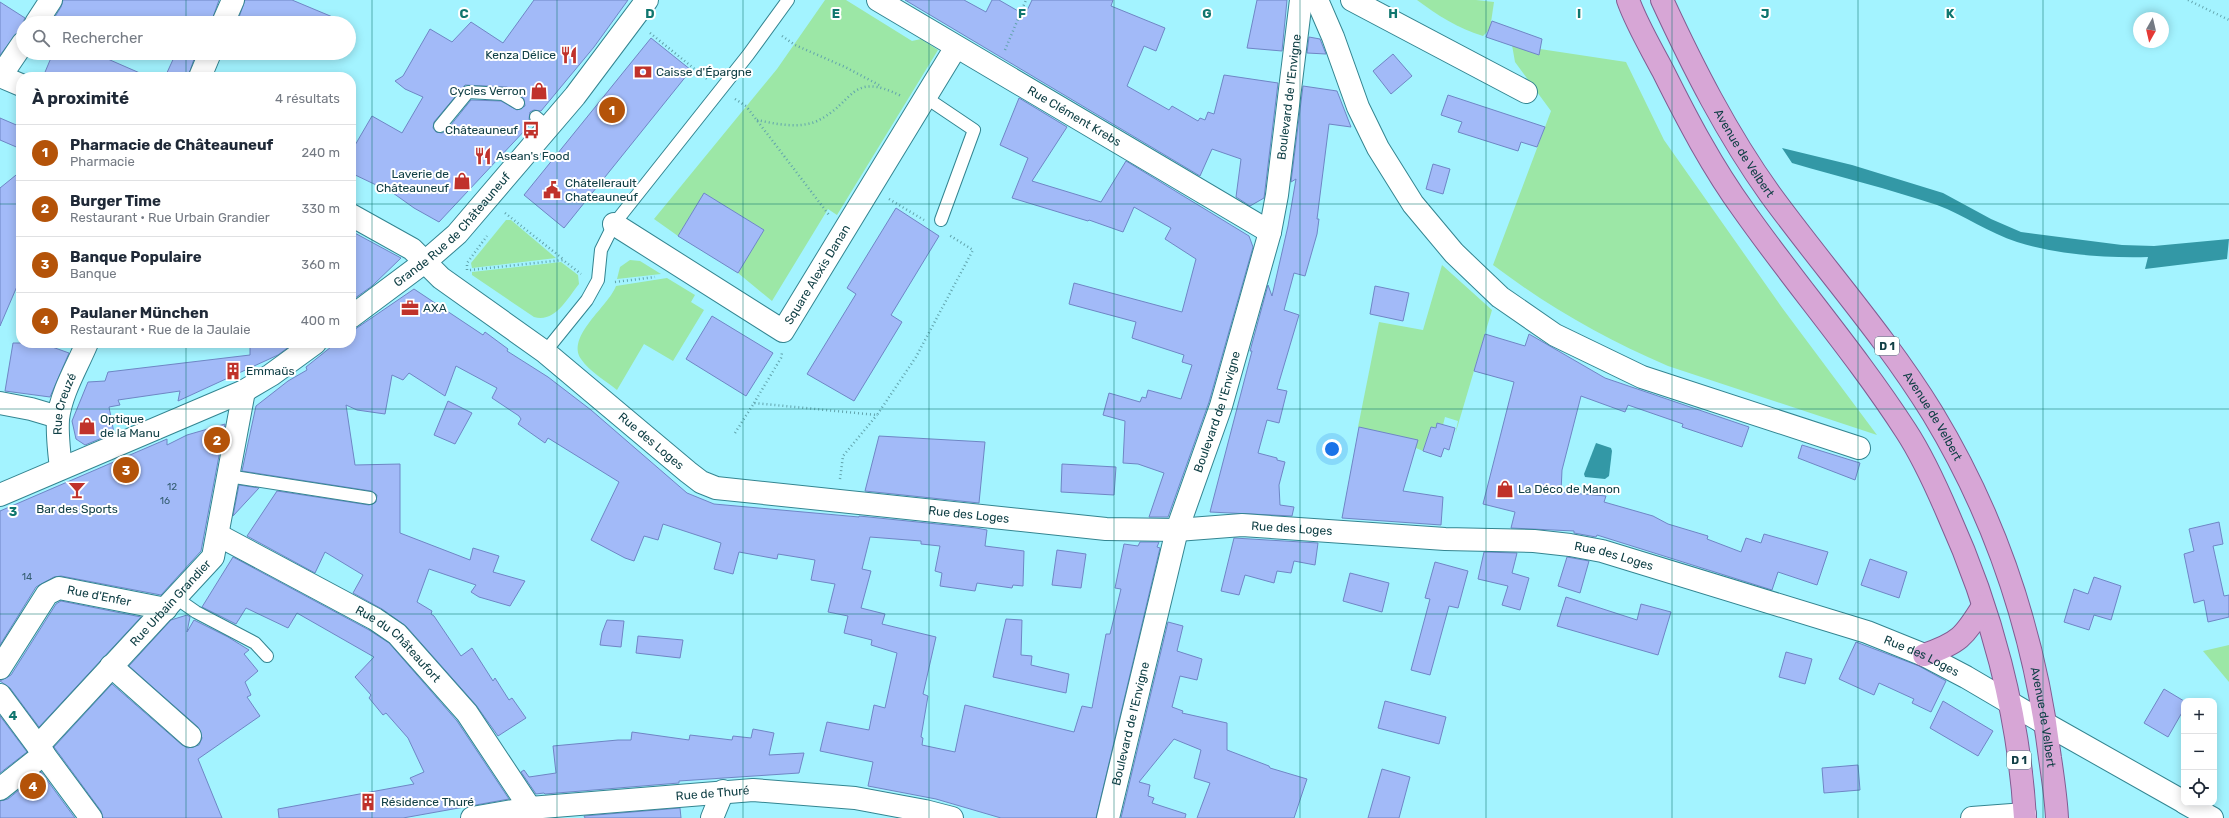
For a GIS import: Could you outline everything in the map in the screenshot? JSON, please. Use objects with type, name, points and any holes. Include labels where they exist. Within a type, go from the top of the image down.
[{"type":"main road","name":"D 1","points":[[1628,0],[1683,111],[1711,161],[1743,211],[1832,328],[1907,433],[1934,482],[1958,536],[1983,606],[2010,703],[2025,816]]},
{"type":"main road","name":"Avenue de Velbert","points":[[1662,0],[1687,54],[1742,151],[1769,193],[1897,360],[1932,413],[1964,468],[1990,523],[2011,577],[2039,682],[2046,724],[2057,818]]},
{"type":"main road","points":[[1924,655],[1958,641],[1971,625],[1983,606]]},
{"type":"street","points":[[41,16],[51,0]]},
{"type":"street","points":[[226,16],[233,0]]},
{"type":"street","name":"Grande Rue de Châteauneuf","points":[[356,313],[426,261],[457,234],[542,123],[632,20],[647,0]]},
{"type":"street","name":"Rue Clément Krebs","points":[[878,0],[1270,232]]},
{"type":"street","name":"Boulevard de l'Envigne","points":[[1108,818],[1177,530],[1221,406],[1270,232],[1277,195],[1301,0]]},
{"type":"street","points":[[1317,0],[1358,107],[1382,155],[1413,204],[1454,253],[1500,297],[1555,335],[1642,377],[1859,448]]},
{"type":"street","points":[[1352,0],[1526,92]]},
{"type":"street","name":"Square Alexis Danan","points":[[614,224],[783,331],[956,47]]},
{"type":"street","points":[[16,53],[0,77],[16,83]]},
{"type":"street","points":[[202,72],[207,60]]},
{"type":"street","name":"Rue des Loges","points":[[356,217],[412,249],[426,261],[441,278],[545,352],[701,482],[716,488],[1106,529],[1177,530],[1242,525],[1398,536],[1570,545],[1602,551],[1867,632],[1924,655],[1966,677],[2181,801]]},
{"type":"street","name":"Rue Creuzé","points":[[61,468],[58,440],[58,418],[66,391],[85,348]]},
{"type":"street","points":[[0,495],[244,391],[271,375],[308,348]]},
{"type":"street","name":"Rue Urbain Grandier","points":[[0,788],[41,750],[111,666],[171,604],[213,557],[244,391]]},
{"type":"street","points":[[0,404],[24,407],[58,418]]},
{"type":"street","name":"Rue du Châteaufort","points":[[218,535],[375,619],[397,634],[467,713],[530,808]]},
{"type":"street","name":"Rue d'Enfer","points":[[0,668],[47,594],[59,588],[171,604]]},
{"type":"street","points":[[111,666],[190,736]]},
{"type":"street","points":[[0,695],[91,818]]},
{"type":"street","name":"Rue de Thuré","points":[[472,818],[530,808],[559,812],[723,791],[753,790],[797,792],[855,798],[925,810],[952,818]]},
{"type":"street","points":[[712,818],[723,791]]},
{"type":"street","name":"Rue des Loges","points":[[2190,806],[2212,818]]},
{"type":"street","points":[[1972,818],[2025,816]]},
{"type":"lane","points":[[545,352],[587,300],[598,280],[602,250],[614,224],[721,90],[788,0]]},
{"type":"lane","points":[[440,126],[468,92],[503,94],[518,103]]},
{"type":"lane","points":[[923,102],[974,130],[939,224]]},
{"type":"lane","points":[[228,476],[370,498]]},
{"type":"lane","points":[[171,604],[196,612],[255,643],[267,656]]},
{"type":"path","points":[[997,71],[1026,0]]},
{"type":"path","points":[[2188,0],[2229,20]]},
{"type":"path","points":[[632,20],[721,90],[746,106],[830,216],[848,226]]},
{"type":"path","points":[[768,27],[795,46],[845,67],[883,87],[923,102]]},
{"type":"path","points":[[757,120],[776,124],[797,125],[816,121],[862,87],[883,87]]},
{"type":"path","points":[[840,482],[843,456],[877,414],[916,357],[973,250],[939,224],[871,188]]},
{"type":"path","points":[[505,213],[586,278],[618,283],[689,271]]},
{"type":"path","points":[[441,278],[468,271],[563,260]]},
{"type":"path","points":[[735,433],[782,358],[783,331]]},
{"type":"path","points":[[754,402],[877,414]]},
{"type":"green space","points":[[825,0],[846,0],[912,41],[921,39],[938,50],[837,215],[828,209],[772,301],[738,273],[764,230],[704,193],[678,236],[654,219],[777,69]]},
{"type":"green space","points":[[1417,0],[1476,0],[1494,2],[1490,29],[1483,36],[1465,30],[1432,11]]},
{"type":"green space","points":[[1512,45],[1539,55],[1540,49],[1626,62],[1664,140],[1783,309],[1877,435],[1668,366],[1577,321],[1535,295],[1493,265],[1551,111],[1515,62]]},
{"type":"green space","points":[[506,220],[511,220],[556,258],[472,268],[471,263]]},
{"type":"green space","points":[[630,260],[640,261],[661,274],[617,279],[620,267]]},
{"type":"green space","points":[[561,262],[578,275],[579,284],[560,308],[554,313],[541,318],[534,317],[472,275],[472,272]]},
{"type":"green space","points":[[1442,265],[1492,310],[1455,435],[1458,421],[1445,417],[1443,425],[1437,424],[1436,428],[1431,427],[1423,451],[1404,443],[1406,438],[1358,427],[1379,322],[1423,330]]},
{"type":"green space","points":[[667,278],[695,295],[691,302],[704,310],[673,361],[644,344],[617,390],[593,372],[581,359],[578,350],[579,341],[583,331],[612,294],[616,286]]},
{"type":"green space","points":[[2229,645],[2229,682],[2203,651]]},
{"type":"water","points":[[1782,148],[1852,165],[1943,193],[1991,219],[2021,232],[2122,245],[2154,246],[2229,239],[2227,259],[2145,269],[2148,257],[2082,255],[2049,250],[2007,238],[1937,205],[1883,188],[1792,163]]},
{"type":"water","points":[[1596,443],[1611,448],[1612,451],[1609,476],[1605,479],[1585,477],[1584,474]]},
{"type":"building","points":[[63,0],[219,0],[213,16],[55,16],[61,7]]},
{"type":"building","points":[[245,0],[292,0],[330,16],[239,16]]},
{"type":"building","points":[[534,0],[628,0],[594,47],[541,111],[534,110],[530,112],[529,119],[531,123],[527,128],[439,222],[414,208],[393,193],[356,175],[356,143],[372,116],[402,133],[423,97],[405,89],[395,81],[403,76],[430,29],[452,42],[471,22],[503,43]],"holes":[[[465,85],[507,87],[524,99],[525,106],[517,110],[501,101],[471,100],[446,131],[442,133],[436,132],[433,128],[434,122]]]},
{"type":"building","points":[[905,0],[964,0],[986,12],[992,0],[999,0],[1025,15],[1032,0],[1113,0],[1111,6],[1165,28],[1156,51],[1144,46],[1127,86],[1169,110],[1172,106],[1198,121],[1200,118],[1205,120],[1208,112],[1214,114],[1224,75],[1278,83],[1264,198],[1250,206],[1236,197],[1241,159],[1212,149],[1200,176]]},
{"type":"building","points":[[1257,0],[1287,0],[1282,51],[1247,48]]},
{"type":"building","points":[[0,2],[22,16],[16,16],[16,35],[0,55]]},
{"type":"building","points":[[1492,21],[1542,39],[1539,55],[1486,37]]},
{"type":"building","points":[[1309,37],[1320,39],[1326,54],[1307,53]]},
{"type":"building","points":[[651,38],[691,70],[564,228],[524,195]]},
{"type":"building","points":[[1393,54],[1412,76],[1391,94],[1373,71]]},
{"type":"building","points":[[50,60],[110,60],[138,72],[45,72]]},
{"type":"building","points":[[173,60],[194,60],[190,72],[167,72]]},
{"type":"building","points":[[1303,86],[1337,91],[1351,127],[1329,124],[1317,219],[1319,219],[1317,234],[1305,276],[1294,273],[1284,310],[1299,315],[1277,389],[1287,391],[1279,423],[1267,420],[1258,453],[1277,458],[1277,460],[1285,462],[1279,485],[1280,505],[1294,507],[1292,516],[1210,512],[1268,285],[1272,296],[1288,226],[1296,179],[1291,182]]},
{"type":"building","points":[[1448,95],[1545,127],[1537,147],[1521,142],[1518,151],[1458,132],[1462,122],[1441,115]]},
{"type":"building","points":[[1019,98],[1067,127],[1032,181],[1101,202],[1126,161],[1249,236],[1253,247],[1209,402],[1168,517],[1149,517],[1164,473],[1138,464],[1123,463],[1125,421],[1103,415],[1109,393],[1140,402],[1142,397],[1146,398],[1148,390],[1181,399],[1192,365],[1182,362],[1184,355],[1132,338],[1136,322],[1069,304],[1074,283],[1182,312],[1196,259],[1165,239],[1171,228],[1134,207],[1123,232],[1089,220],[1088,221],[1012,198],[1028,158],[1000,145]]},
{"type":"building","points":[[0,118],[16,125],[16,147],[0,140]]},
{"type":"building","points":[[1433,164],[1450,169],[1443,194],[1426,189]]},
{"type":"building","points":[[16,175],[16,289],[0,326],[0,188]]},
{"type":"building","points":[[704,193],[764,230],[738,273],[678,236]]},
{"type":"building","points":[[896,208],[939,236],[891,315],[902,322],[854,401],[807,374],[856,294],[847,288]]},
{"type":"building","points":[[356,234],[401,258],[372,286],[356,297]]},
{"type":"building","points":[[1375,286],[1409,293],[1403,321],[1370,314]]},
{"type":"building","points":[[414,289],[483,335],[485,332],[508,349],[507,351],[548,377],[591,410],[687,493],[714,504],[859,516],[976,528],[987,530],[985,546],[1024,551],[1023,586],[1013,585],[1012,588],[977,583],[975,591],[940,586],[942,573],[935,571],[940,546],[921,544],[921,541],[870,537],[862,569],[871,571],[861,608],[885,614],[882,624],[936,637],[923,694],[928,696],[921,737],[923,738],[922,745],[955,752],[965,705],[1074,732],[1082,706],[1092,708],[1106,634],[1110,634],[1121,589],[1115,588],[1124,544],[1138,546],[1140,542],[1159,542],[1157,547],[1160,548],[1096,818],[1001,818],[936,799],[868,786],[873,762],[820,751],[827,722],[869,730],[874,705],[885,708],[897,653],[871,645],[872,640],[844,633],[848,616],[828,612],[835,584],[811,580],[815,560],[778,554],[777,559],[739,552],[733,574],[714,569],[721,543],[663,524],[658,540],[644,536],[634,561],[625,558],[591,540],[619,482],[548,438],[545,443],[518,424],[521,419],[519,416],[492,398],[497,388],[456,366],[445,396],[409,373],[403,380],[392,375],[385,414],[357,410],[346,405],[355,465],[400,464],[400,533],[470,560],[473,548],[499,556],[493,572],[525,581],[510,606],[479,597],[471,592],[476,585],[429,569],[417,602],[432,611],[431,614],[434,616],[461,656],[472,648],[493,681],[495,678],[509,700],[512,698],[526,718],[498,736],[476,705],[406,626],[382,609],[353,593],[363,575],[325,552],[315,573],[247,536],[277,491],[369,505],[376,502],[377,495],[371,491],[242,471],[256,406],[288,381],[307,370],[306,367],[330,348],[356,348],[356,329]]},
{"type":"building","points":[[712,316],[773,353],[746,396],[686,359]]},
{"type":"building","points":[[1485,334],[1525,346],[1529,334],[1605,378],[1749,427],[1742,447],[1682,427],[1683,424],[1628,405],[1625,412],[1581,396],[1562,470],[1561,492],[1606,496],[1604,502],[1653,516],[1668,524],[1708,536],[1707,539],[1741,552],[1746,538],[1761,543],[1764,534],[1828,552],[1817,585],[1778,572],[1772,590],[1597,535],[1596,537],[1574,533],[1574,531],[1511,528],[1515,512],[1483,504],[1514,382],[1474,371]]},
{"type":"building","points":[[13,343],[16,343],[16,348],[55,348],[69,353],[50,397],[5,391]]},
{"type":"building","points":[[250,348],[287,348],[278,355],[178,401],[180,391],[118,400],[120,405],[109,407],[114,433],[85,445],[76,439],[72,421],[88,382],[105,381],[108,372],[250,355]]},
{"type":"building","points":[[448,401],[472,413],[455,444],[434,435]]},
{"type":"building","points":[[1437,423],[1455,428],[1449,450],[1444,448],[1441,457],[1423,451],[1431,427],[1436,428]]},
{"type":"building","points":[[225,424],[201,551],[161,595],[61,576],[54,577],[36,587],[0,645],[0,511],[167,439],[167,445],[187,435]]},
{"type":"building","points":[[1359,427],[1418,440],[1403,491],[1443,497],[1441,525],[1342,518]]},
{"type":"building","points":[[879,436],[985,442],[979,503],[865,491]]},
{"type":"building","points":[[1802,445],[1860,463],[1855,480],[1798,458]]},
{"type":"building","points":[[1062,464],[1116,467],[1114,495],[1061,492]]},
{"type":"building","points":[[239,485],[259,488],[233,516]]},
{"type":"building","points":[[2219,522],[2223,544],[2213,546],[2224,596],[2229,595],[2229,617],[2208,622],[2204,600],[2194,603],[2184,554],[2194,551],[2189,529]]},
{"type":"building","points":[[1234,538],[1318,543],[1315,565],[1294,561],[1291,573],[1277,571],[1274,583],[1245,575],[1239,595],[1221,591]]},
{"type":"building","points":[[1057,550],[1086,554],[1081,588],[1052,585]]},
{"type":"building","points":[[1484,552],[1517,553],[1512,573],[1529,578],[1520,610],[1502,605],[1508,586],[1478,579]]},
{"type":"building","points":[[233,557],[369,630],[389,643],[457,721],[509,799],[403,818],[279,818],[278,809],[414,784],[410,778],[424,772],[408,738],[386,713],[383,715],[369,698],[371,695],[355,677],[374,657],[297,613],[288,628],[246,608],[236,624],[202,607]]},
{"type":"building","points":[[1567,557],[1589,561],[1580,593],[1558,586]]},
{"type":"building","points":[[1870,559],[1907,572],[1899,598],[1861,585]]},
{"type":"building","points":[[1435,562],[1468,571],[1458,608],[1449,606],[1430,675],[1411,670],[1430,599],[1425,598]]},
{"type":"building","points":[[1350,573],[1389,583],[1382,612],[1343,601]]},
{"type":"building","points":[[2094,577],[2121,586],[2111,620],[2094,615],[2089,630],[2064,622],[2074,589],[2088,594]]},
{"type":"building","points":[[1566,597],[1637,620],[1641,604],[1671,612],[1658,655],[1557,626]]},
{"type":"building","points":[[61,601],[141,617],[39,727],[10,688],[0,681],[11,675],[56,604]]},
{"type":"building","points":[[187,615],[190,617],[187,632],[194,620],[228,637],[249,650],[244,654],[258,671],[245,682],[251,695],[247,697],[260,716],[198,759],[222,818],[103,818],[101,811],[54,747],[112,684],[182,745],[188,748],[199,745],[202,738],[198,727],[129,666],[171,620]]},
{"type":"building","points":[[1006,619],[1022,620],[1021,655],[1032,656],[1031,665],[1069,674],[1066,693],[993,677]]},
{"type":"building","points":[[607,620],[624,621],[621,647],[600,645],[602,633]]},
{"type":"building","points":[[1168,622],[1183,626],[1177,651],[1202,659],[1197,680],[1180,676],[1172,707],[1183,711],[1182,713],[1227,723],[1227,750],[1269,766],[1270,768],[1307,779],[1294,818],[1197,818],[1210,783],[1194,778],[1201,750],[1174,739],[1139,782],[1150,785],[1148,796],[1154,798],[1152,803],[1186,814],[1185,818],[1121,818]]},
{"type":"building","points":[[638,636],[683,640],[680,658],[636,653]]},
{"type":"building","points":[[1856,642],[1919,666],[1946,681],[1931,712],[1912,703],[1914,699],[1879,683],[1874,695],[1839,679]]},
{"type":"building","points":[[1786,652],[1812,659],[1805,684],[1779,677]]},
{"type":"building","points":[[2164,689],[2181,699],[2181,714],[2168,737],[2144,723]]},
{"type":"building","points":[[1385,701],[1446,717],[1439,744],[1378,728]]},
{"type":"building","points":[[1943,701],[1993,731],[1978,756],[1930,728]]},
{"type":"building","points":[[0,716],[27,752],[0,773]]},
{"type":"building","points":[[753,729],[774,733],[769,755],[804,753],[799,773],[679,781],[679,783],[536,794],[521,772],[524,770],[529,777],[556,773],[553,746],[631,740],[632,732],[689,740],[690,735],[732,740],[733,736],[751,738]]},
{"type":"building","points":[[1858,765],[1860,790],[1824,793],[1822,768]]},
{"type":"building","points":[[1382,769],[1410,777],[1399,818],[1368,818]]},
{"type":"building","points":[[41,772],[75,818],[0,818],[0,801],[8,799]]},
{"type":"building","points":[[680,808],[681,818],[585,818],[584,816]]},
{"type":"place","name":"Kenza Délice","points":[[569,55]]},
{"type":"place","name":"Caisse d'Épargne","points":[[643,72]]},
{"type":"place","name":"Cycles Verron","points":[[539,91]]},
{"type":"place","name":"Pharmacie de Châteauneuf","points":[[612,110]]},
{"type":"place","name":"Châteauneuf","points":[[531,130]]},
{"type":"place","name":"Asean's Food","points":[[483,156]]},
{"type":"place","name":"Laverie de Châteauneuf","points":[[462,181]]},
{"type":"place","name":"Châtellerault Chateauneuf","points":[[552,190]]},
{"type":"place","name":"AXA","points":[[410,308]]},
{"type":"place","name":"Emmaüs","points":[[233,371]]},
{"type":"place","name":"Optique de la Manu","points":[[87,426]]},
{"type":"place","name":"Burger Time","points":[[217,440]]},
{"type":"place","name":"Banque Populaire","points":[[126,470]]},
{"type":"place","name":"La Déco de Manon","points":[[1505,489]]},
{"type":"place","name":"Bar des Sports","points":[[77,490]]},
{"type":"place","name":"Paulaner München","points":[[33,786]]},
{"type":"place","name":"Résidence Thuré","points":[[368,802]]}]
